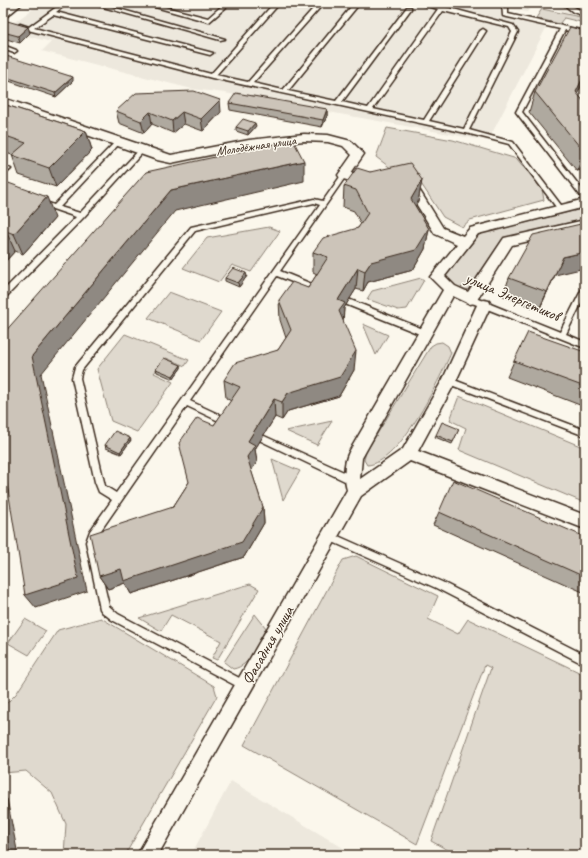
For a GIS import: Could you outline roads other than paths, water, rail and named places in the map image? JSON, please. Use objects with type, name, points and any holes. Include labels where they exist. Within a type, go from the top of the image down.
[{"type":"street","points":[[3,15],[18,3]]},
{"type":"street","name":"Молодёжная улица","points":[[3,101],[118,142],[171,159],[275,143],[331,138],[355,147],[358,154],[344,175]]},
{"type":"street","points":[[344,175],[366,181],[381,180]]},
{"type":"street","points":[[400,178],[405,178],[411,184],[439,231],[464,242]]},
{"type":"street","name":"улица Энергетиков","points":[[470,299],[450,289],[437,276],[474,231],[585,203]]},
{"type":"street","points":[[470,299],[508,241],[585,224]]},
{"type":"street","points":[[353,486],[354,457],[450,289]]},
{"type":"street","points":[[484,305],[449,381],[408,454],[585,522]]},
{"type":"street","name":"Фасадная улица","points":[[147,855],[329,536],[353,486],[408,454]]},
{"type":"lane","points":[[30,29],[65,3]]},
{"type":"lane","points":[[92,3],[222,39]]},
{"type":"lane","points":[[144,3],[209,20],[228,3]]},
{"type":"lane","points":[[164,8],[171,3]]},
{"type":"lane","points":[[212,76],[277,3]]},
{"type":"lane","points":[[249,84],[321,3]]},
{"type":"lane","points":[[284,92],[356,3]]},
{"type":"lane","points":[[419,3],[511,26],[515,32],[466,131]]},
{"type":"lane","points":[[505,3],[505,15],[585,33]]},
{"type":"lane","points":[[565,3],[575,11],[585,14]]},
{"type":"lane","points":[[338,103],[409,8]]},
{"type":"lane","points":[[369,110],[442,8]]},
{"type":"lane","points":[[52,13],[210,53]]},
{"type":"lane","points":[[15,25],[212,76],[426,122],[511,143],[561,209]]},
{"type":"lane","points":[[563,28],[519,112],[585,197]]},
{"type":"lane","points":[[426,122],[483,31]]},
{"type":"lane","points":[[3,47],[14,50]]},
{"type":"lane","points":[[56,208],[118,142]]},
{"type":"lane","points":[[3,295],[6,290],[81,216],[142,150]]},
{"type":"lane","points":[[3,167],[8,168],[3,174]]},
{"type":"lane","points":[[244,686],[115,617],[105,609],[90,542],[93,534],[344,175]]},
{"type":"lane","points":[[33,200],[81,216]]},
{"type":"lane","points":[[118,499],[102,489],[99,482],[76,378],[78,369],[193,229],[314,201],[324,204]]},
{"type":"lane","points":[[275,272],[319,290]]},
{"type":"lane","points":[[561,336],[585,289]]},
{"type":"lane","name":"улица Энергетиков","points":[[470,299],[585,345]]},
{"type":"lane","points":[[348,302],[425,333]]},
{"type":"lane","points":[[449,381],[585,434]]},
{"type":"lane","points":[[185,402],[230,423]]},
{"type":"lane","points":[[262,438],[353,486]]},
{"type":"lane","points":[[329,536],[439,585],[585,660]]}]
